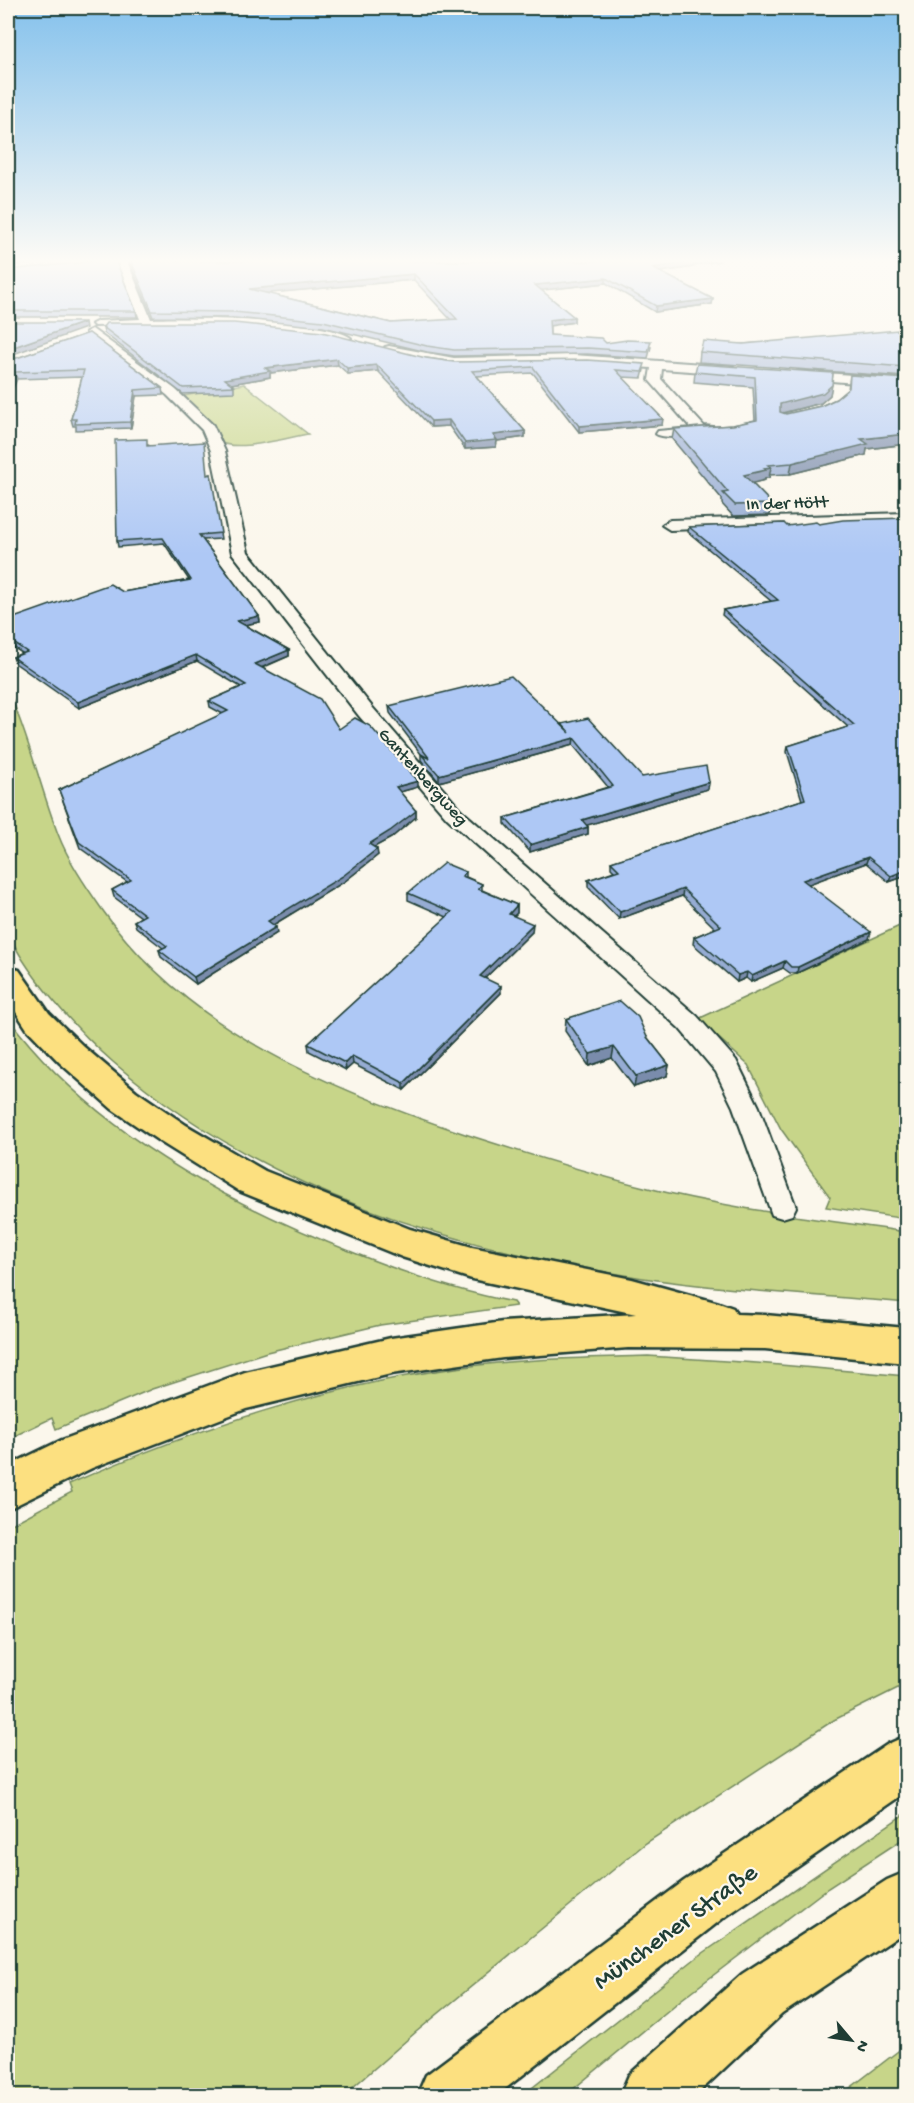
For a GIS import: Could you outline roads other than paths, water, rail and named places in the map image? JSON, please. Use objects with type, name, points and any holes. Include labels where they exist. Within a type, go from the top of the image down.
[{"type":"highway","points":[[8,977],[38,1021],[72,1055],[124,1100],[174,1134],[252,1181],[402,1242],[472,1263],[632,1296],[765,1332]]},
{"type":"highway","points":[[8,1488],[77,1454],[245,1391],[391,1356],[503,1340],[628,1331],[765,1332],[906,1347]]},
{"type":"highway","name":"Münchener Straße","points":[[447,2096],[703,1900],[906,1762]]},
{"type":"highway","points":[[650,2096],[762,1994],[906,1899]]},
{"type":"street","name":"Gantenbergweg","points":[[129,359],[171,392],[208,428],[218,451],[240,553],[374,720],[454,814],[687,1022],[727,1067],[746,1107],[782,1207]]},
{"type":"street","points":[[441,359],[454,362],[544,359]]},
{"type":"street","points":[[551,359],[748,371]]},
{"type":"street","points":[[657,365],[655,380],[701,431]]},
{"type":"street","points":[[782,374],[906,383]]},
{"type":"street","points":[[840,378],[840,393]]},
{"type":"street","points":[[663,434],[724,429]]},
{"type":"street","name":"In der Hött","points":[[670,525],[906,517]]}]
